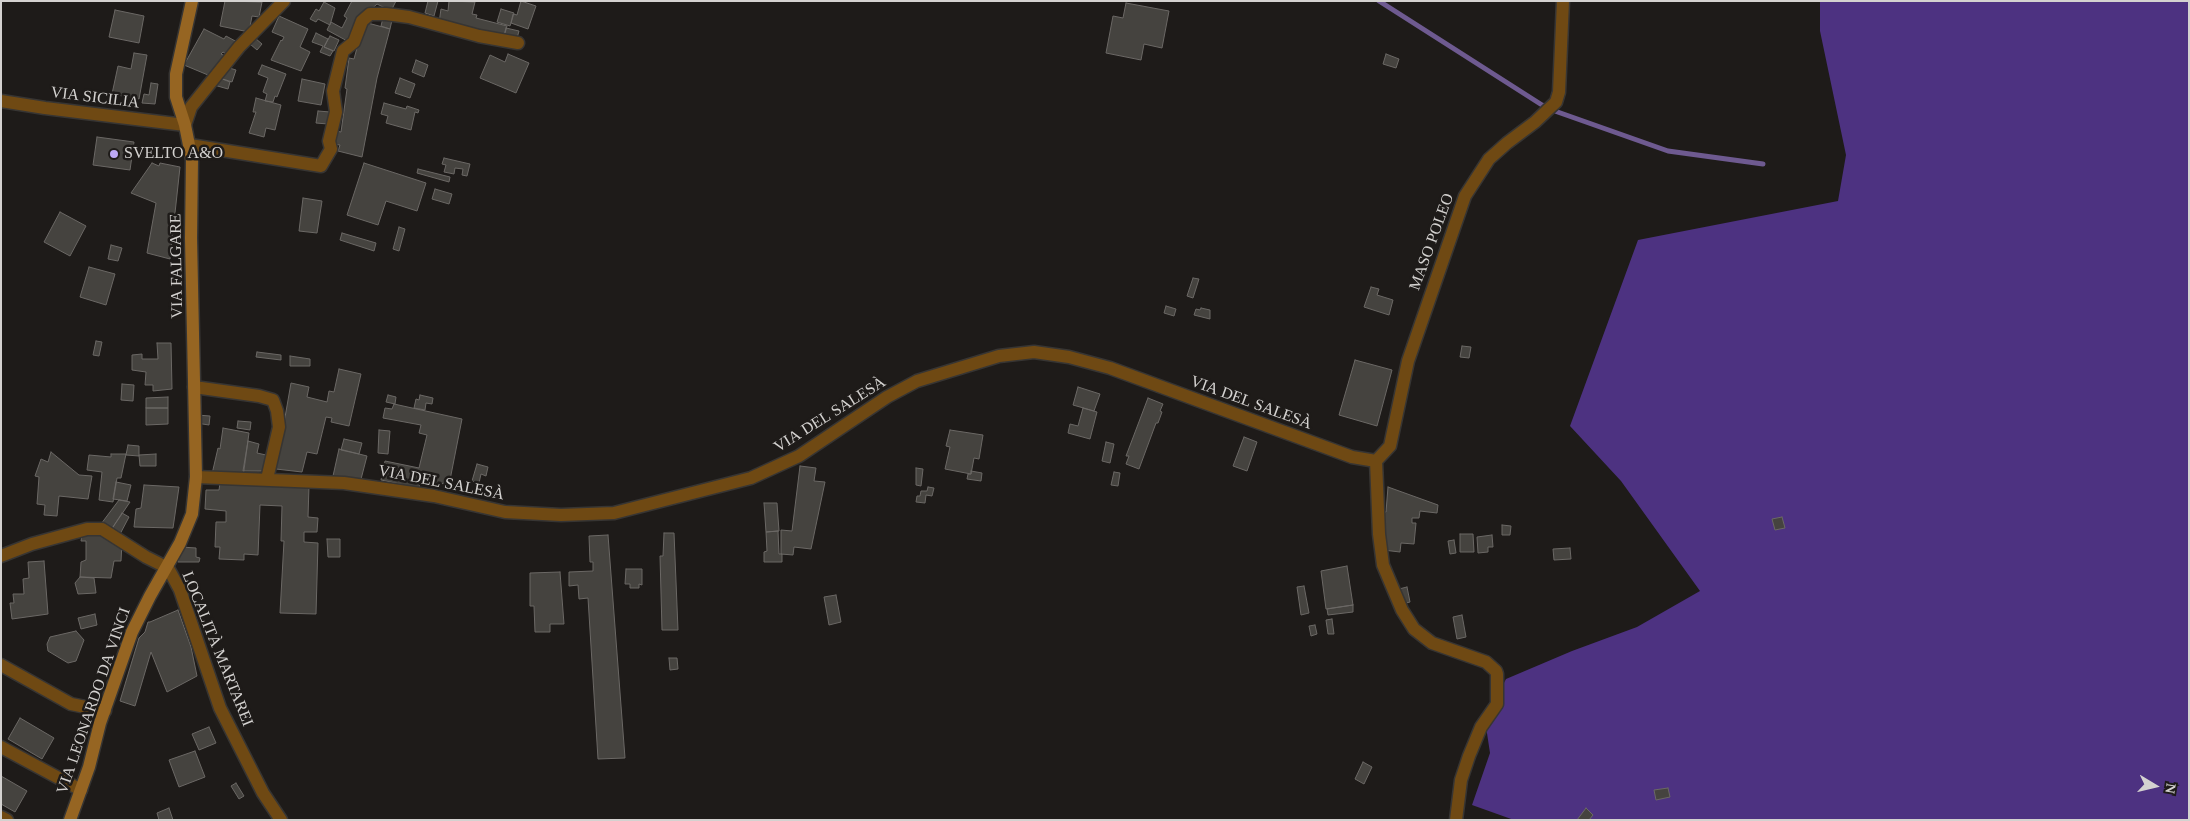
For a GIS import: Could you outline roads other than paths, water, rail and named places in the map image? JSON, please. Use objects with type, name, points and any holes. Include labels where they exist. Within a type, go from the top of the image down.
[{"type":"street","name":"VIA FALGARE","points":[[168,568],[192,514],[196,477],[191,238],[192,160],[185,125],[176,97],[176,74],[192,1]]},
{"type":"street","points":[[185,125],[191,107],[240,47],[284,1]]},
{"type":"street","name":"MASO POLEO","points":[[1376,461],[1390,446],[1408,361],[1465,196],[1489,159],[1556,102],[1559,92],[1563,1]]},
{"type":"street","points":[[190,145],[321,166],[331,149],[329,140],[336,112],[333,90],[343,51],[354,42],[362,21],[370,14],[409,17],[479,36],[518,43]]},
{"type":"street","name":"VIA SICILIA","points":[[1,101],[185,125]]},
{"type":"street","name":"VIA DEL SALESÀ","points":[[196,477],[344,483],[434,496],[505,512],[562,515],[614,513],[751,478],[799,456],[887,397],[917,381],[999,356],[1034,352],[1069,357],[1110,368],[1352,457],[1376,461]]},
{"type":"street","points":[[194,387],[259,396],[273,400],[277,411],[279,427],[267,479]]},
{"type":"street","points":[[1376,461],[1379,534],[1384,565],[1402,610],[1414,629],[1432,643],[1486,662],[1496,670],[1497,674],[1497,704],[1481,727],[1469,756],[1461,780],[1456,820]]},
{"type":"street","points":[[1,556],[32,544],[87,529],[102,529],[146,557],[168,568]]},
{"type":"street","name":"VIA LEONARDO DA VINCI","points":[[70,820],[132,632],[150,596],[168,568]]},
{"type":"street","name":"LOCALITÀ MARTAREI","points":[[168,568],[180,590],[220,708],[263,793],[281,820]]},
{"type":"street","points":[[1,665],[71,704],[105,711]]},
{"type":"street","points":[[1,747],[81,790]]},
{"type":"street","points":[[1,816],[7,820]]},
{"type":"waterway","points":[[1379,1],[1552,110],[1668,151],[1763,164]]},
{"type":"place","name":"SVELTO A&O","points":[[114,154]]}]
